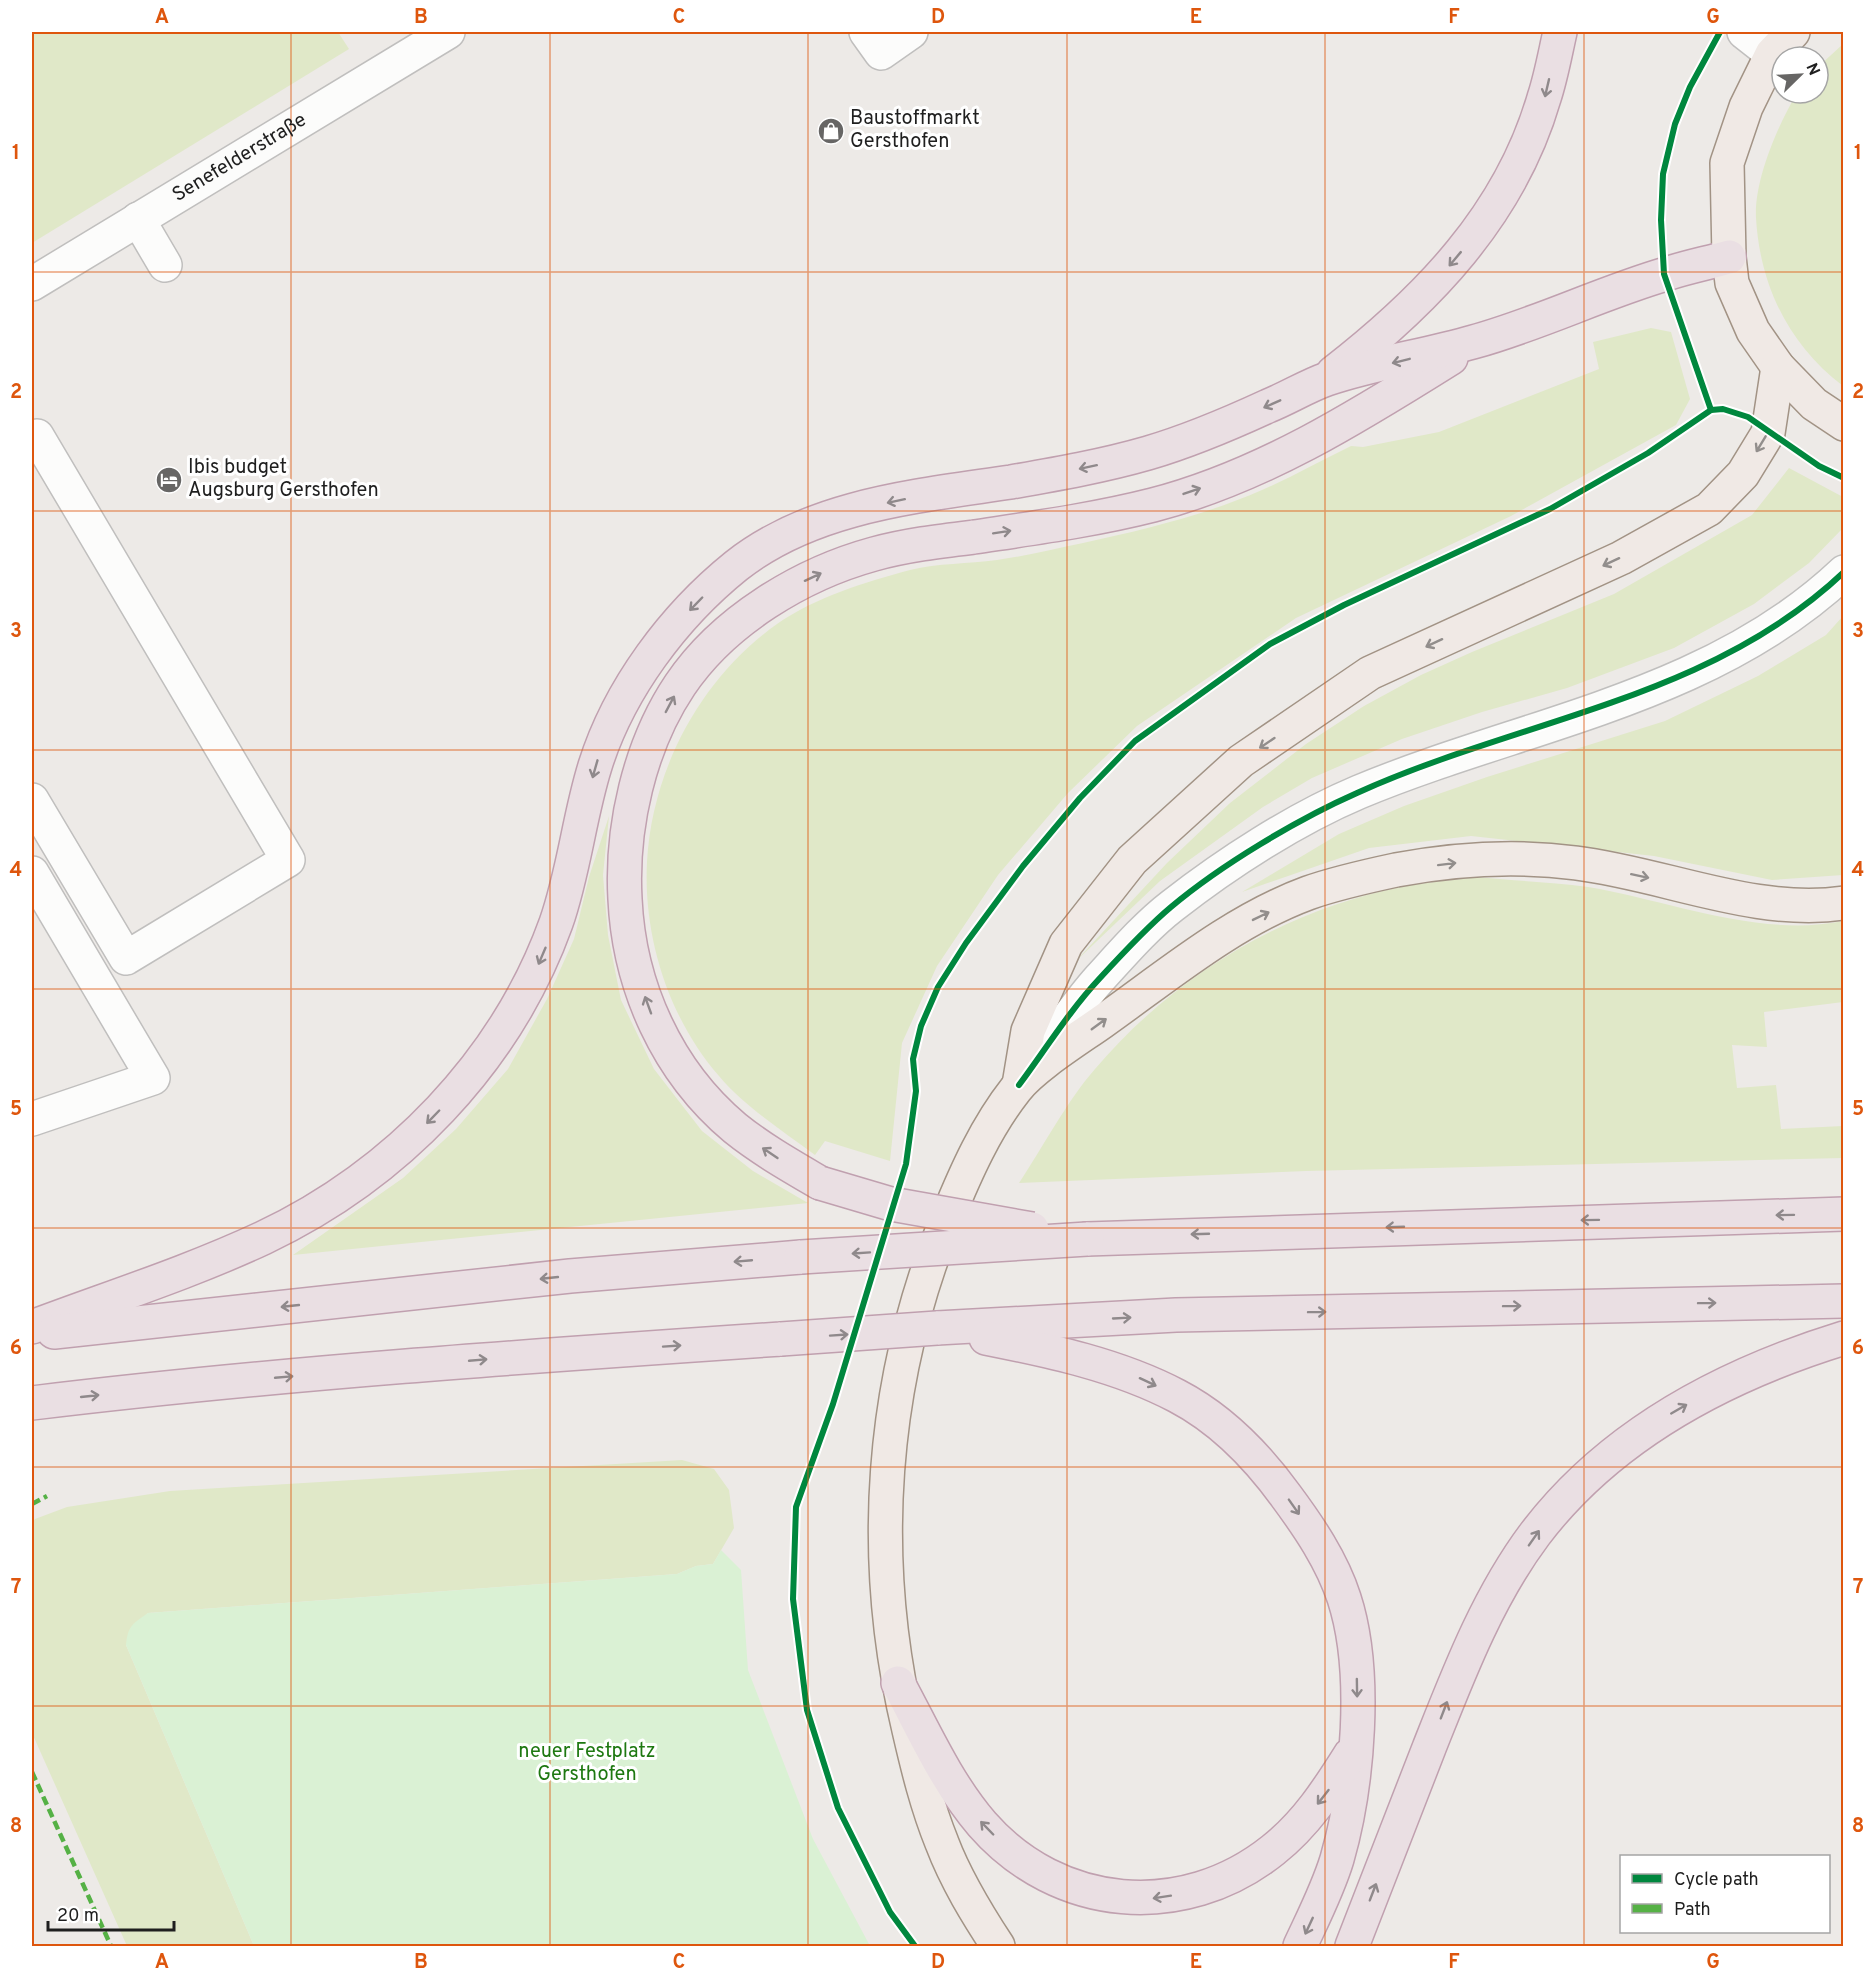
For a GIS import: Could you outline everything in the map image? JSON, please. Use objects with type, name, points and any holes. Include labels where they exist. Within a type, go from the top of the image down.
[{"type":"highway","points":[[1325,380],[1384,334],[1420,300],[1478,233],[1515,172],[1544,99],[1560,32]]},
{"type":"highway","points":[[32,1327],[195,1267],[299,1219],[351,1187],[398,1152],[438,1113],[477,1066],[507,1023],[536,970],[556,922],[596,763],[615,718],[656,649],[696,602],[738,564],[778,539],[864,507],[1049,476],[1154,451],[1249,415],[1325,380],[1478,341],[1664,274],[1729,257]]},
{"type":"highway","points":[[1087,1239],[891,1204],[820,1183],[771,1154],[733,1126],[700,1091],[669,1052],[650,1011],[632,959],[623,868],[630,813],[646,757],[680,685],[708,652],[774,596],[843,563],[922,543],[1042,526],[1143,507],[1219,483],[1281,456],[1358,416],[1478,341]]},
{"type":"highway","points":[[32,1334],[570,1276],[801,1257],[1087,1239],[1844,1214]]},
{"type":"highway","points":[[32,1403],[252,1380],[514,1357],[937,1328],[1058,1336],[1270,1313],[1844,1301]]},
{"type":"highway","points":[[1058,1336],[1178,1396],[1215,1420],[1245,1446],[1276,1482],[1317,1541],[1344,1599],[1357,1670],[1355,1748],[1349,1806],[1337,1859],[1300,1947]]},
{"type":"highway","points":[[1352,1947],[1448,1701],[1485,1615],[1535,1534],[1575,1489],[1659,1421],[1757,1368],[1844,1338]]},
{"type":"highway","points":[[898,1683],[953,1786],[983,1824],[1008,1848],[1040,1871],[1075,1886],[1118,1898],[1147,1900],[1178,1895],[1213,1884],[1244,1870],[1273,1850],[1298,1827],[1325,1794],[1355,1748]]},
{"type":"main road","points":[[1782,43],[1746,107],[1727,163],[1729,257],[1732,283],[1753,331],[1778,367],[1814,404],[1844,424]]},
{"type":"main road","points":[[1018,1085],[1029,1031],[1066,944],[1132,860],[1241,761],[1370,673],[1622,558],[1709,509],[1743,474],[1768,433],[1778,367]]},
{"type":"main road","points":[[998,1947],[975,1910],[943,1848],[924,1793],[898,1683],[887,1594],[883,1521],[894,1401],[915,1309],[933,1250],[967,1170],[1018,1085],[1081,1037],[1234,929],[1308,893],[1397,870],[1497,858],[1577,863],[1785,905],[1844,903]]},
{"type":"street","name":"Senefelderstraße","points":[[32,284],[448,32]]},
{"type":"street","points":[[866,32],[880,53],[911,33]]},
{"type":"street","points":[[1744,32],[1782,43]]},
{"type":"street","points":[[138,219],[165,264]]},
{"type":"street","points":[[32,800],[126,958],[288,860],[37,436]]},
{"type":"street","points":[[1018,1085],[1098,980],[1170,907],[1272,838],[1357,793],[1455,756],[1639,694],[1710,664],[1772,628],[1844,572]]},
{"type":"street","points":[[32,873],[153,1078],[32,1119]]},
{"type":"green space","points":[[32,32],[338,32],[349,49],[32,243]]},
{"type":"green space","points":[[1843,44],[1843,386],[1807,352],[1781,312],[1764,267],[1756,218],[1756,203],[1763,170],[1791,105],[1830,105],[1830,56]]},
{"type":"green space","points":[[1651,328],[1671,332],[1690,399],[1676,425],[1511,516],[1296,618],[1137,726],[1068,793],[998,875],[937,966],[902,1043],[890,1161],[825,1141],[815,1155],[740,1098],[701,1054],[673,1003],[655,948],[647,890],[651,827],[670,760],[685,728],[725,671],[777,624],[824,598],[858,585],[910,570],[997,560],[1040,552],[1151,527],[1218,507],[1273,485],[1351,446],[1363,447],[1439,432],[1599,369],[1593,342]]},
{"type":"green space","points":[[1789,468],[1843,497],[1843,528],[1809,563],[1754,604],[1674,648],[1567,688],[1482,712],[1402,739],[1312,778],[1263,807],[1160,881],[1075,962],[1167,863],[1230,803],[1306,744],[1364,706],[1421,675],[1614,594],[1752,515]]},
{"type":"green space","points":[[1843,616],[1843,875],[1772,880],[1654,856],[1471,836],[1369,848],[1242,892],[1339,834],[1404,806],[1487,777],[1665,721],[1758,676],[1826,635]]},
{"type":"green space","points":[[609,816],[603,875],[608,935],[621,1000],[654,1069],[702,1131],[753,1171],[808,1203],[293,1255],[403,1178],[456,1129],[508,1069],[547,999],[574,939],[589,877]]},
{"type":"green space","points":[[1479,877],[1588,887],[1715,916],[1779,925],[1811,925],[1843,921],[1843,1002],[1764,1012],[1767,1047],[1732,1045],[1737,1088],[1776,1085],[1781,1129],[1843,1126],[1843,1158],[1306,1171],[1019,1183],[1065,1110],[1095,1069],[1159,1005],[1195,977],[1233,952],[1273,930],[1315,912],[1402,887]]},
{"type":"green space","points":[[682,1460],[714,1469],[729,1490],[734,1528],[713,1564],[696,1566],[677,1574],[148,1613],[126,1645],[254,1946],[127,1946],[32,1733],[32,1523],[35,1519],[67,1507],[170,1491]]},
{"type":"green space","name":"neuer Festplatz Gersthofen","points":[[721,1550],[741,1570],[748,1670],[813,1839],[870,1946],[254,1946],[126,1645],[130,1629],[135,1623],[148,1613],[677,1574],[696,1566],[713,1564]]},
{"type":"marked path","points":[[32,1504],[47,1496]]},
{"type":"marked path","points":[[32,1772],[111,1946]]},
{"type":"cycle path","points":[[1711,410],[1664,274],[1661,220],[1663,174],[1675,124],[1690,87],[1720,32]]},
{"type":"cycle path","points":[[915,1946],[890,1912],[838,1808],[807,1710],[793,1599],[796,1507],[833,1404],[906,1164],[916,1091],[913,1059],[921,1026],[938,987],[966,943],[1023,866],[1080,798],[1135,741],[1270,644],[1344,605],[1550,509],[1648,453],[1711,410],[1723,409],[1748,417],[1819,466],[1844,478]]},
{"type":"cycle path","points":[[1019,1085],[1078,1003],[1143,932],[1191,891],[1236,859],[1285,829],[1357,793],[1419,768],[1611,703],[1674,679],[1734,650],[1791,615],[1844,572]]},
{"type":"place","name":"Baustoffmarkt Gersthofen","points":[[831,131]]},
{"type":"place","name":"Ibis budget Augsburg Gersthofen","points":[[169,480]]}]
